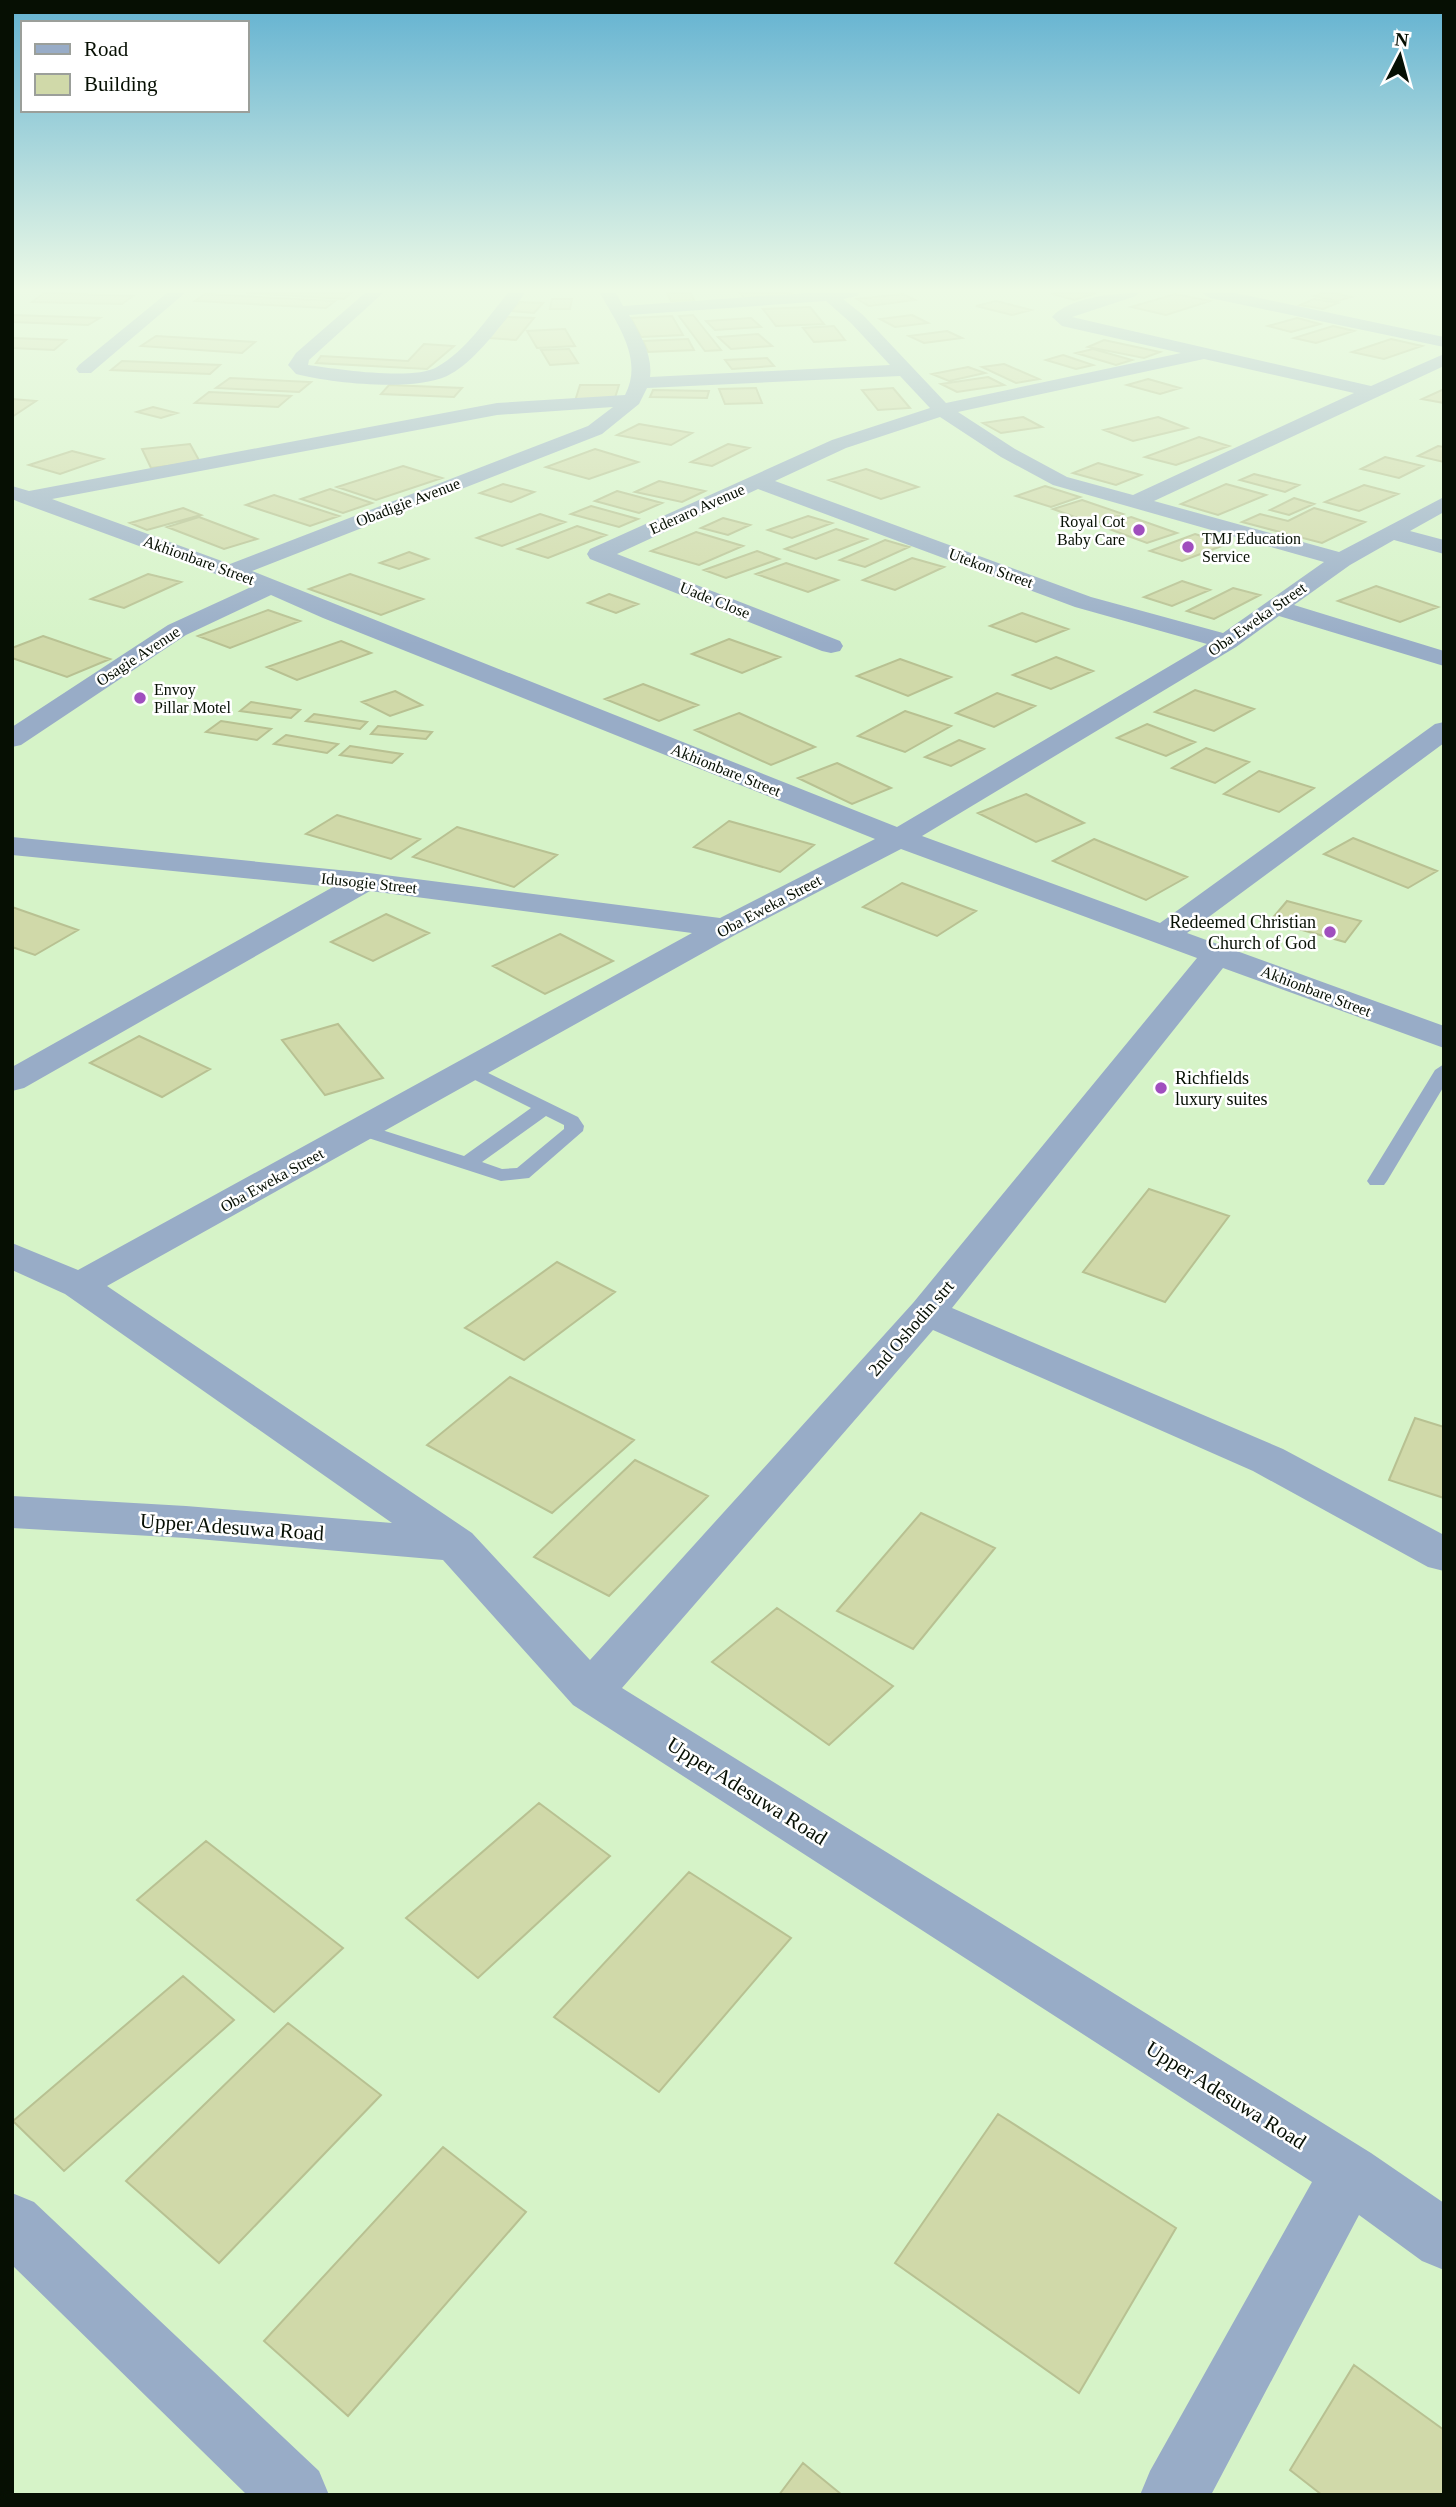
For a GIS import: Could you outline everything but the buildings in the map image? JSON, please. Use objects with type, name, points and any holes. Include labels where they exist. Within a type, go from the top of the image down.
[{"type":"street","points":[[17,497],[497,410]]},
{"type":"street","name":"Obadigie Avenue","points":[[229,572],[595,430],[616,410]]},
{"type":"street","points":[[942,410],[1009,453],[1060,481],[1342,560]]},
{"type":"street","name":"Ederaro Avenue","points":[[598,554],[839,444],[942,410]]},
{"type":"street","points":[[1134,502],[1334,410]]},
{"type":"street","name":"Utekon Street","points":[[758,482],[1083,603],[1227,642]]},
{"type":"street","name":"Akhionbare Street","points":[[17,497],[271,586],[331,613],[898,838],[1165,933],[1444,1038]]},
{"type":"street","name":"Oba Eweka Street","points":[[79,1285],[724,928],[898,838],[1227,642],[1342,560],[1393,534],[1444,503]]},
{"type":"street","points":[[1393,534],[1444,547]]},
{"type":"street","name":"Uade Close","points":[[598,554],[831,646]]},
{"type":"street","name":"Osagie Avenue","points":[[12,739],[177,630],[271,586]]},
{"type":"street","points":[[1276,607],[1444,659]]},
{"type":"street","points":[[24,703],[59,707]]},
{"type":"street","points":[[1165,933],[1444,730]]},
{"type":"street","name":"Idusogie Street","points":[[12,846],[163,859],[521,898],[724,928]]},
{"type":"street","points":[[12,1082],[362,883],[340,880]]},
{"type":"street","name":"2nd Oshodin strt","points":[[590,1692],[927,1312],[1218,953]]},
{"type":"street","points":[[12,1255],[79,1285],[456,1545]]},
{"type":"street","points":[[927,1312],[1268,1460],[1444,1555]]},
{"type":"street","name":"Upper Adesuwa Road","points":[[12,1512],[186,1522],[456,1545],[590,1692],[1350,2173],[1444,2240]]},
{"type":"street","points":[[1174,2495],[1350,2173]]},
{"type":"street","points":[[12,2223],[295,2495]]},
{"type":"lane","points":[[363,1130],[501,1175],[522,1174],[573,1131],[571,1121],[470,1070]]},
{"type":"lane","points":[[1377,1181],[1444,1070]]},
{"type":"lane","points":[[468,1163],[544,1108]]},
{"type":"place","name":"Royal Cot Baby Care","points":[[1139,530]]},
{"type":"place","name":"TMJ Education Service","points":[[1188,547]]},
{"type":"place","name":"Envoy Pillar Motel","points":[[140,698]]},
{"type":"place","name":"Redeemed Christian Church of God","points":[[1330,932]]},
{"type":"place","name":"Richfields luxury suites","points":[[1161,1088]]}]
